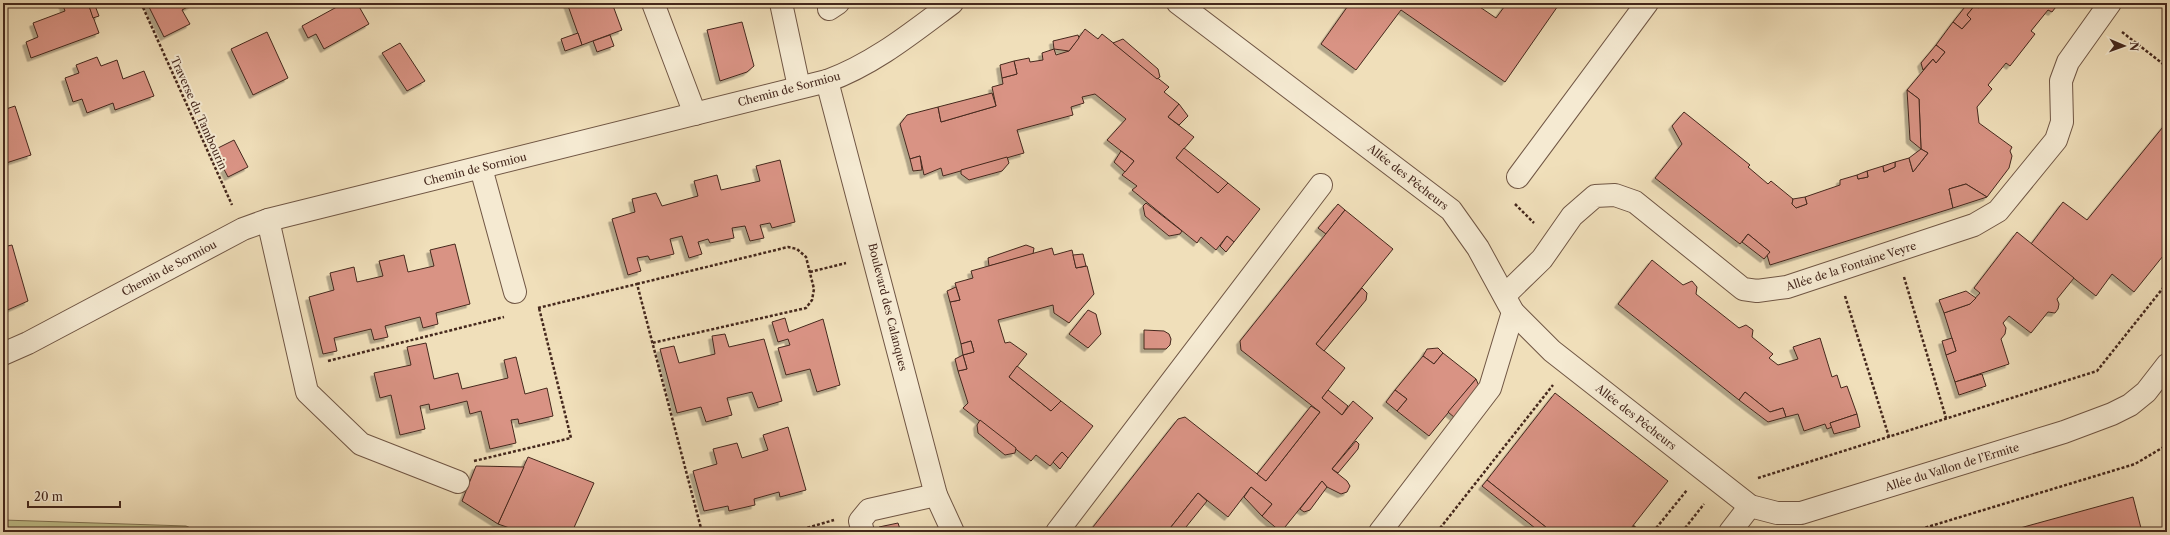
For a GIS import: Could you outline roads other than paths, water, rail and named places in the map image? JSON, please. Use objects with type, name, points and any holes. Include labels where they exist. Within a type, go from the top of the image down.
[{"type":"street","points":[[653,3],[695,114]]},
{"type":"street","points":[[781,3],[800,87]]},
{"type":"street","name":"Chemin de Sormiou","points":[[3,354],[28,343],[243,229],[268,220],[695,114],[846,74],[866,63],[952,3]]},
{"type":"street","name":"Allée des Pêcheurs","points":[[1178,3],[1451,210],[1478,248],[1509,304],[1552,351],[1750,506]]},
{"type":"street","points":[[1518,177],[1648,3]]},
{"type":"street","name":"Allée de la Fontaine Veyre","points":[[1509,304],[1572,216],[1595,196],[1615,194],[1635,202],[1743,288],[1757,291],[1787,287],[1974,225],[1998,210],[2056,140],[2062,122],[2061,80],[2068,62],[2106,9]]},
{"type":"street","name":"Boulevard des Calanques","points":[[827,80],[936,495],[953,532]]},
{"type":"street","points":[[481,168],[515,292]]},
{"type":"street","points":[[1057,532],[1321,185]]},
{"type":"street","points":[[268,220],[307,392],[361,444],[458,482]]},
{"type":"street","points":[[1380,532],[1490,388],[1509,304]]},
{"type":"street","name":"Allée du Vallon de l’Ermite","points":[[1750,506],[1777,513],[1801,513],[2064,432],[2130,405],[2146,392],[2167,365]]},
{"type":"street","points":[[863,532],[860,521],[869,510],[936,495]]},
{"type":"street","points":[[1730,532],[1750,506]]}]
